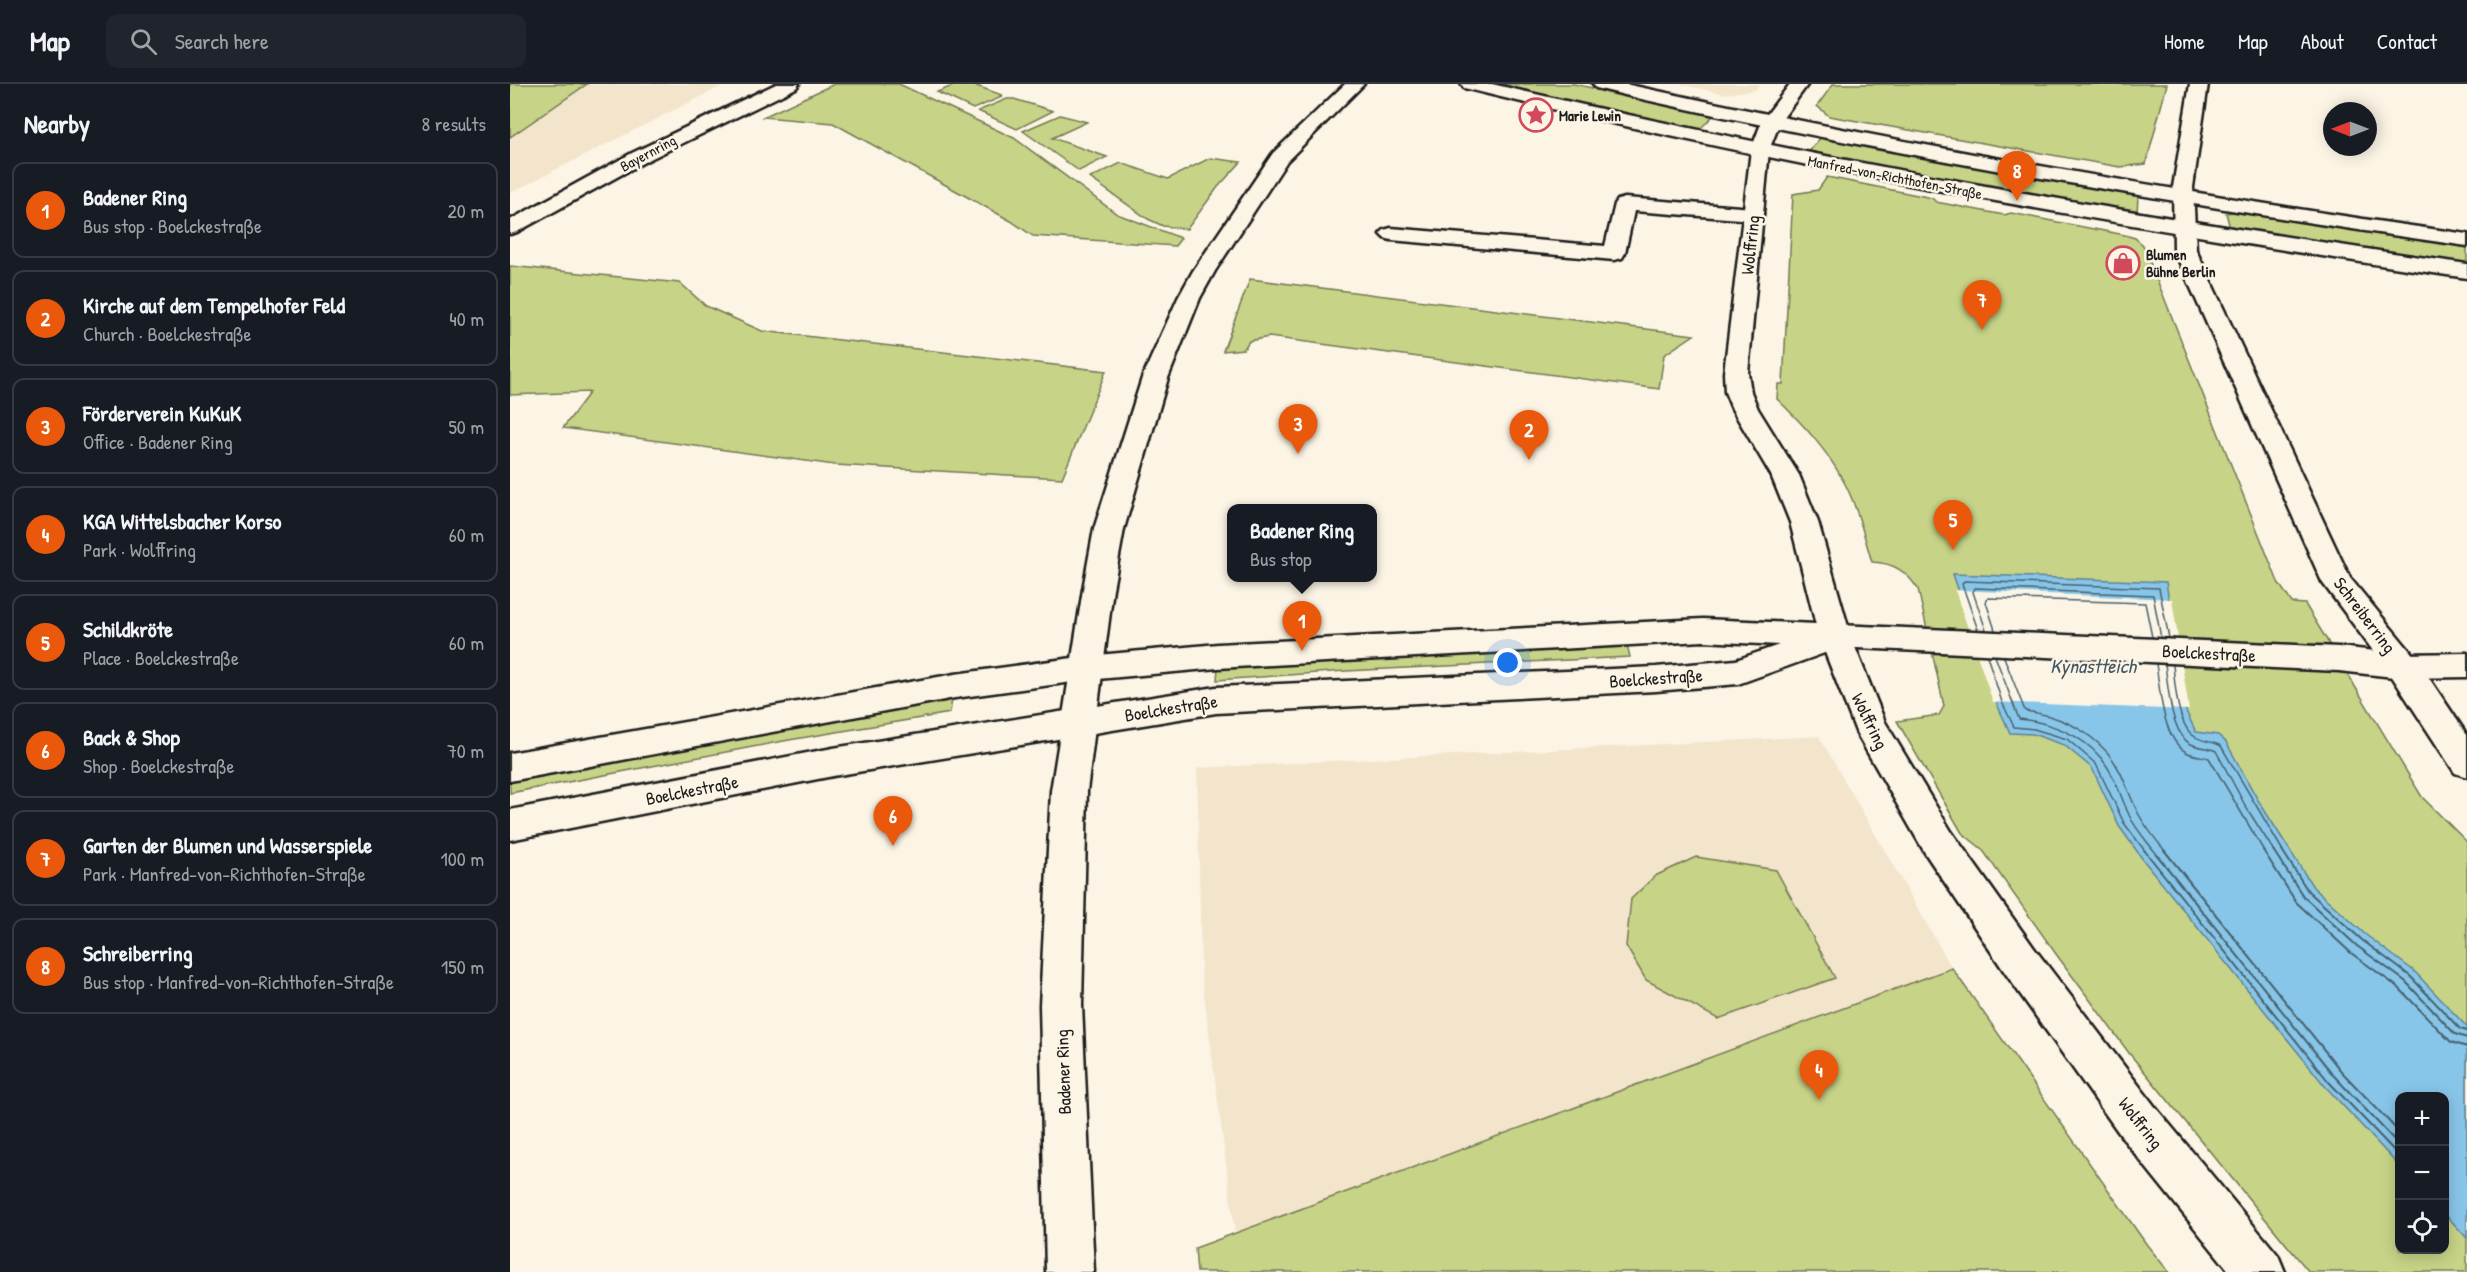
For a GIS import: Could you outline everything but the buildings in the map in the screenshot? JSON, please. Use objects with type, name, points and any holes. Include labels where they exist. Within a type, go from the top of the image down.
[{"type":"street","name":"Bayernring","points":[[510,228],[660,147],[790,84]]},
{"type":"street","name":"Badener Ring","points":[[1070,1272],[1061,1005],[1069,791],[1109,529],[1155,378],[1185,308],[1212,256],[1280,157],[1355,84]]},
{"type":"street","name":"Manfred-von-Richthofen-Straße","points":[[1470,84],[1760,150],[2017,201],[2181,229],[2467,271]]},
{"type":"street","name":"Manfred-von-Richthofen-Straße","points":[[1602,84],[1772,121],[2182,197],[2467,240]]},
{"type":"street","name":"Wolffring","points":[[1799,84],[1772,121],[1760,150],[1736,374],[1738,392],[1745,409],[1785,475],[1803,522],[1835,637],[1864,716],[1938,842],[2020,961],[2140,1124],[2260,1272]]},
{"type":"street","name":"Schreiberring","points":[[2199,84],[2182,177],[2181,229],[2185,250],[2337,582],[2403,666],[2467,764]]},
{"type":"street","points":[[1391,234],[1614,254],[1625,204],[1753,214]]},
{"type":"street","name":"Boelckestraße","points":[[510,767],[943,688],[1087,668],[1254,654],[1703,630],[2339,659],[2403,666],[2467,665]]},
{"type":"street","name":"Boelckestraße","points":[[510,825],[833,762],[1216,700],[1656,679],[1738,672],[1835,637]]},
{"type":"street","name":"Boelckestraße","points":[[2403,666],[2467,687]]},
{"type":"shaded area","points":[[510,84],[726,84],[510,193]]},
{"type":"shaded area","points":[[1679,84],[1760,84],[1756,90],[1725,94]]},
{"type":"shaded area","points":[[1819,736],[1952,968],[1235,1233],[1201,972],[1197,768]]},
{"type":"green space","points":[[510,84],[587,84],[510,137]]},
{"type":"green space","points":[[834,84],[899,84],[1014,138],[1117,214],[1181,238],[1175,246],[1033,236],[1011,221],[833,123],[763,117]]},
{"type":"green space","points":[[958,84],[971,84],[1002,95],[1000,96],[1002,97],[973,109],[937,92]]},
{"type":"green space","points":[[1498,84],[1574,84],[1714,115],[1698,131]]},
{"type":"green space","points":[[1833,84],[2167,84],[2146,164],[2120,167],[1829,116],[1817,106]]},
{"type":"green space","points":[[1007,99],[1053,111],[1017,129],[978,111]]},
{"type":"green space","points":[[1060,115],[1087,122],[1052,138],[1107,157],[1079,171],[1023,131]]},
{"type":"green space","points":[[1820,138],[2138,196],[2137,214],[1808,153]]},
{"type":"green space","points":[[1210,158],[1241,162],[1218,187],[1187,229],[1163,226],[1148,219],[1090,178],[1121,163],[1168,179]]},
{"type":"green space","points":[[1827,177],[1932,198],[1936,202],[2004,215],[2011,213],[2125,235],[2135,238],[2143,245],[2278,582],[2292,603],[2305,604],[2422,797],[2467,842],[2467,1272],[2309,1272],[2129,1053],[1982,849],[1962,833],[1897,721],[1939,715],[1944,706],[1918,589],[1899,569],[1887,564],[1872,562],[1853,501],[1844,482],[1814,438],[1777,399],[1778,384],[1783,384],[1793,194],[1818,190]]},
{"type":"green space","points":[[2233,212],[2467,247],[2467,264],[2230,228],[2226,213]]},
{"type":"green space","points":[[510,266],[680,283],[706,306],[762,331],[1106,371],[1062,478],[835,465],[563,428],[590,392],[510,395]]},
{"type":"green space","points":[[1250,279],[1694,335],[1664,355],[1659,389],[1269,337],[1249,341],[1244,349],[1223,351]]},
{"type":"green space","points":[[1627,645],[1630,657],[1346,671],[1217,680],[1218,667]]},
{"type":"green space","points":[[952,699],[950,713],[789,740],[510,793],[510,779],[823,719]]},
{"type":"green space","points":[[1696,857],[1776,870],[1835,978],[1718,1019],[1646,980],[1626,946],[1631,899],[1655,876]]},
{"type":"green space","points":[[1952,968],[2147,1245],[2169,1272],[1197,1272],[1195,1248]]},
{"type":"water","name":"Kynastteich","points":[[1953,574],[2166,582],[2186,711],[2196,732],[2218,735],[2226,742],[2258,800],[2313,887],[2366,935],[2414,971],[2467,1027],[2467,1238],[2449,1218],[2449,1092],[2395,1092],[2395,1162],[2325,1086],[2144,861],[2119,826],[2092,768],[2064,745],[2033,734],[2010,733],[1997,704]]},
{"type":"pier","points":[[1955,590],[2172,599],[2189,710],[1993,702]]},
{"type":"place","name":"Marie Lewin","points":[[1536,115]]},
{"type":"place","name":"Schreiberring","points":[[2017,201]]},
{"type":"place","name":"Blumen Bühne Berlin","points":[[2123,263]]},
{"type":"place","name":"Garten der Blumen und Wasserspiele","points":[[1982,330]]},
{"type":"place","name":"Förderverein KuKuK","points":[[1298,454]]},
{"type":"place","name":"Kirche auf dem Tempelhofer Feld","points":[[1529,460]]},
{"type":"place","name":"Schildkröte","points":[[1953,550]]},
{"type":"place","name":"Badener Ring","points":[[1302,651]]},
{"type":"place","name":"Back & Shop","points":[[893,846]]},
{"type":"place","name":"KGA Wittelsbacher Korso","points":[[1819,1100]]}]
